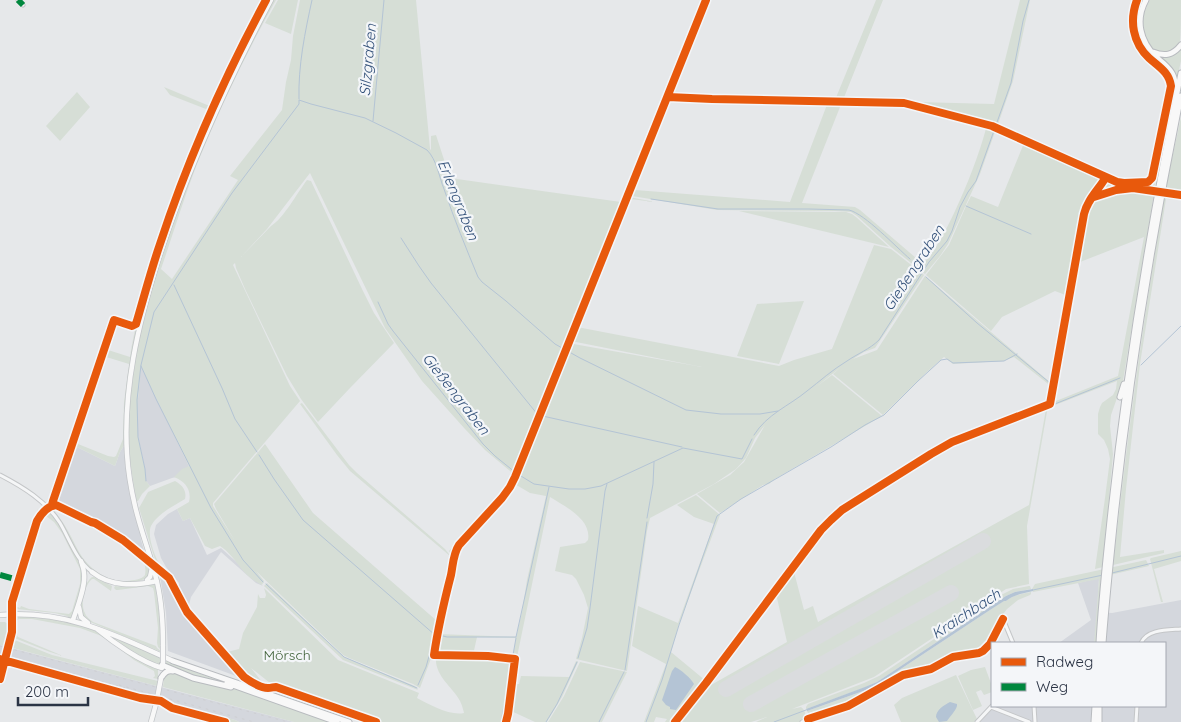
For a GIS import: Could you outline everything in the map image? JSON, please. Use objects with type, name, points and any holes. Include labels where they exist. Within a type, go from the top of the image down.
[{"type":"highway","points":[[1103,642],[1116,468],[1128,374],[1152,221],[1179,95],[1172,73],[1145,44],[1140,28],[1140,16],[1146,0]]},
{"type":"highway","points":[[1151,51],[1162,55],[1169,55],[1175,52],[1181,45]]},
{"type":"highway","points":[[1108,563],[1134,362],[1179,95],[1181,73]]},
{"type":"highway","points":[[1120,397],[1128,374]]},
{"type":"highway","points":[[1114,450],[1116,468]]},
{"type":"highway","points":[[1099,642],[1107,579]]},
{"type":"highway","points":[[173,661],[250,692],[337,722]]},
{"type":"highway","points":[[173,661],[349,722]]},
{"type":"highway","points":[[162,665],[198,679],[250,692]]},
{"type":"highway","points":[[161,678],[168,670],[176,671]]},
{"type":"highway","points":[[1094,722],[1095,707]]},
{"type":"highway","points":[[1099,722],[1100,707]]},
{"type":"main road","points":[[151,722],[161,678],[162,616],[157,581],[135,507],[129,472],[126,420],[129,382],[146,302],[162,250],[198,151],[228,83],[271,0]]},
{"type":"main road","points":[[73,620],[83,587],[84,571],[81,561]]},
{"type":"main road","points":[[147,580],[152,572],[152,565]]},
{"type":"main road","points":[[92,572],[106,581],[123,585],[138,585],[157,581]]},
{"type":"main road","points":[[84,578],[92,572]]},
{"type":"main road","points":[[83,587],[92,572]]},
{"type":"main road","points":[[134,584],[152,579],[157,581]]},
{"type":"main road","points":[[79,602],[81,617],[85,621],[173,661]]},
{"type":"main road","points":[[0,615],[36,614],[73,620],[96,627],[132,654],[162,665]]},
{"type":"street","points":[[18,0],[23,5]]},
{"type":"street","points":[[0,475],[26,490],[48,508],[59,522],[81,561],[92,572]]},
{"type":"street","points":[[991,642],[1003,619],[1013,642]]},
{"type":"street","points":[[1142,642],[1149,634],[1181,629]]},
{"type":"street","points":[[802,722],[848,706],[903,675],[931,669],[954,657],[979,653],[991,642]]},
{"type":"street","points":[[977,722],[991,707]]},
{"type":"street","points":[[994,707],[1029,722]]},
{"type":"street","points":[[1034,707],[1035,722]]},
{"type":"street","points":[[1136,722],[1137,707]]},
{"type":"shaded area","points":[[141,366],[189,466],[176,477],[150,486],[146,481],[138,436],[138,399]]},
{"type":"shaded area","points":[[125,444],[141,540],[146,557],[123,538],[97,523],[96,520],[91,520],[54,501],[73,445],[115,466]]},
{"type":"shaded area","points":[[177,509],[183,521],[190,518],[207,555],[221,548],[263,586],[256,583],[221,552],[191,597],[189,605],[191,616],[247,680],[168,651],[166,613],[158,567],[175,591],[179,587],[179,583],[161,558],[154,534],[156,525]]},
{"type":"shaded area","points":[[1099,578],[1097,612],[1112,613],[1181,600],[1181,722],[980,722],[994,707],[1166,707],[1166,642],[1060,642],[1091,620],[1078,583]]},
{"type":"shaded area","points":[[0,645],[294,722],[239,722],[0,656]]},
{"type":"green space","points":[[267,0],[269,0],[235,68],[166,233],[134,345],[125,444],[115,466],[73,445],[73,442],[108,456],[116,456],[123,439],[124,402],[129,364],[103,356],[105,349],[130,357],[136,325],[151,272],[175,202],[218,100]]},
{"type":"green space","points":[[274,0],[276,0],[224,101],[192,177],[161,269],[172,279],[238,180],[230,176],[282,110],[300,0],[416,0],[430,149],[431,136],[436,135],[450,178],[621,202],[702,0],[705,0],[598,269],[594,269],[573,315],[577,317],[593,273],[596,270],[598,271],[568,343],[702,367],[571,341],[577,327],[779,366],[832,349],[874,245],[891,249],[924,275],[875,348],[853,359],[877,350],[925,276],[1051,383],[1052,387],[1014,357],[1004,361],[953,364],[944,357],[883,415],[833,374],[841,367],[816,387],[832,375],[882,416],[769,484],[763,485],[720,513],[697,494],[730,475],[744,462],[765,425],[755,438],[746,458],[736,469],[714,484],[650,518],[627,671],[576,659],[588,608],[576,579],[572,575],[555,571],[560,547],[585,543],[588,540],[588,532],[586,526],[576,514],[550,497],[517,657],[513,655],[516,638],[477,637],[473,655],[437,654],[435,652],[438,634],[516,637],[546,496],[530,493],[513,483],[516,476],[485,450],[422,381],[385,328],[310,173],[267,229],[241,257],[281,217],[307,180],[311,181],[374,313],[394,343],[318,422],[287,376],[245,289],[235,263],[233,265],[290,386],[300,401],[213,503],[213,506],[235,541],[214,504],[265,444],[313,513],[437,621],[450,569],[450,556],[350,471],[300,404],[302,403],[349,465],[445,549],[452,558],[450,576],[439,617],[433,653],[420,688],[349,658],[343,655],[256,571],[264,581],[262,585],[247,575],[231,555],[220,546],[212,549],[205,546],[190,518],[183,521],[177,509],[189,502],[190,498],[187,486],[174,477],[182,469],[189,466],[141,367],[138,399],[138,436],[146,481],[150,486],[138,501],[136,501],[129,453],[129,409],[139,335],[177,210],[210,126]]},
{"type":"green space","points":[[278,0],[298,0],[291,34],[265,23]]},
{"type":"green space","points":[[708,0],[711,0],[673,96],[670,96]]},
{"type":"green space","points":[[876,0],[883,0],[843,100],[835,100]]},
{"type":"green space","points":[[1020,0],[1030,0],[1013,81],[997,127],[910,103],[994,104]]},
{"type":"green space","points":[[1139,0],[1143,0],[1137,23],[1140,38],[1147,52],[1168,73],[1173,85],[1154,189],[1126,188],[1098,195],[1096,194],[1097,192],[1108,179],[1121,183],[1151,181],[1154,176],[1172,87],[1167,73],[1144,50],[1137,37],[1135,15]]},
{"type":"green space","points":[[1150,0],[1181,0],[1180,42],[1173,50],[1165,54],[1154,50],[1144,31],[1143,18]]},
{"type":"green space","points":[[1181,47],[1181,61],[1177,79],[1157,55],[1164,56]]},
{"type":"green space","points":[[164,87],[212,107],[211,111],[170,95]]},
{"type":"green space","points":[[77,92],[90,107],[60,141],[46,126]]},
{"type":"green space","points":[[668,99],[671,99],[635,190],[790,202],[828,102],[842,102],[802,203],[855,207],[923,264],[941,239],[955,211],[973,169],[987,125],[996,129],[980,174],[948,244],[925,274],[851,212],[717,210],[632,196],[630,193]]},
{"type":"green space","points":[[1181,117],[1181,193],[1165,191]]},
{"type":"green space","points":[[998,129],[1103,176],[1103,180],[1084,210],[1068,296],[1055,291],[1002,317],[991,331],[926,275],[949,245],[971,196],[998,207],[1024,143]]},
{"type":"green space","points":[[1129,189],[1146,190],[1154,193],[1123,381],[1111,415],[1110,426],[1113,454],[1103,567],[1095,569],[1110,459],[1104,440],[1098,434],[1098,414],[1102,403],[1113,395],[1117,381],[1050,407],[1051,403],[1118,376],[1144,237],[1075,264],[1083,220],[1092,200],[1110,192]]},
{"type":"green space","points":[[1165,194],[1181,196],[1181,200],[1166,199],[1140,364],[1120,557],[1164,550],[1164,553],[1113,565],[1136,379]]},
{"type":"green space","points":[[629,197],[655,202],[629,200],[579,326],[577,325]]},
{"type":"green space","points":[[739,211],[846,212],[856,217],[889,247]]},
{"type":"green space","points":[[804,301],[779,364],[737,356],[757,304]]},
{"type":"green space","points":[[112,320],[109,333],[51,499]]},
{"type":"green space","points":[[1048,406],[1027,526],[1029,584],[1006,589],[874,677],[792,709],[801,707],[803,709],[805,720],[800,722],[756,722],[767,717],[751,722],[676,722],[792,570],[804,610],[813,606],[818,622],[1029,505],[1046,409],[952,447],[923,463],[845,513],[834,521],[796,571],[794,568],[828,524],[842,511],[949,444]],"holes":[[[775,597],[777,598],[787,642],[711,685]]]},
{"type":"green space","points":[[514,476],[510,486],[454,553],[451,554],[449,551],[503,491]]},
{"type":"green space","points":[[175,481],[183,488],[185,499],[158,517],[150,530],[152,545],[157,559],[162,569],[175,585],[174,587],[166,574],[157,566],[139,508],[148,492]]},
{"type":"green space","points":[[696,495],[720,515],[679,624],[671,652],[706,681],[674,722],[665,722],[667,719],[656,717],[654,722],[644,722],[666,664],[632,646],[638,606],[678,623],[714,524],[694,517],[677,505]]},
{"type":"green space","points":[[52,508],[65,525],[83,558],[93,569],[106,577],[120,581],[137,580],[145,575],[145,564],[134,551],[149,562],[149,575],[143,580],[131,582],[114,581],[102,576],[91,569],[74,548]]},
{"type":"green space","points":[[38,509],[40,514],[19,578],[17,579],[15,578]]},
{"type":"green space","points":[[47,512],[49,512],[61,528],[83,570],[74,615],[71,618],[55,613],[13,610],[15,606],[20,608],[21,606],[29,609],[69,614],[72,611],[80,584],[80,569],[62,533],[54,522],[46,516]]},
{"type":"green space","points":[[1181,551],[1181,561],[1154,569],[1163,602],[1161,602],[1150,559]]},
{"type":"green space","points":[[1146,560],[1149,566],[1101,577],[1096,642],[1094,642],[1099,579],[1033,592],[1032,589],[1035,584]]},
{"type":"green space","points":[[92,577],[112,586],[111,591],[94,579],[89,582],[83,600],[87,617],[93,622],[156,646],[161,652],[88,621],[85,618],[80,609],[80,600],[89,579]]},
{"type":"green space","points":[[267,583],[344,657],[415,686],[418,690],[343,660],[264,586]]},
{"type":"green space","points":[[155,585],[160,616],[160,649],[157,643],[158,628],[153,588],[148,586],[116,590],[114,588],[115,586],[129,587]]},
{"type":"green space","points":[[1030,586],[1031,589],[1006,596],[877,682],[806,709],[808,704],[879,676],[997,597],[1013,589]]},
{"type":"green space","name":"Mörsch","points":[[264,588],[338,660],[419,693],[417,698],[434,707],[453,713],[464,713],[460,701],[438,669],[436,656],[514,659],[508,714],[505,722],[379,722],[329,706],[270,683],[251,668],[263,683],[269,686],[262,686],[248,680],[223,653],[239,649],[243,633],[257,607],[258,594],[260,598],[265,598]]},
{"type":"green space","points":[[1031,592],[1030,595],[1018,600],[1007,609],[984,648],[948,657],[928,668],[910,669],[849,704],[826,712],[816,711],[808,713],[807,711],[866,690],[881,682],[1005,600]]},
{"type":"green space","points":[[13,616],[71,622],[89,628],[158,669],[158,679],[153,678],[155,676],[154,671],[134,660],[111,642],[80,628],[32,619],[19,619],[16,621],[15,629],[18,637],[63,656],[17,639],[13,636]]},
{"type":"green space","points":[[0,622],[5,622],[11,626],[7,646],[0,645]]},
{"type":"green space","points":[[103,632],[195,672],[228,684],[204,680],[165,664],[166,660],[160,658],[160,665],[140,657]]},
{"type":"green space","points":[[12,639],[52,655],[158,681],[157,686],[9,647]]},
{"type":"green space","points":[[7,657],[145,695],[144,698],[133,695],[6,660]]},
{"type":"green space","points":[[576,661],[578,662],[562,697],[547,722],[535,722],[509,710],[513,684],[519,684],[521,676],[569,677]]},
{"type":"green space","points":[[580,662],[627,672],[602,722],[548,722],[564,696]]},
{"type":"green space","points":[[985,667],[991,683],[991,692],[984,695],[981,690],[976,692],[982,706],[973,710],[958,676],[971,670]]},
{"type":"green space","points":[[171,671],[202,682],[234,688],[330,722],[294,722],[163,687],[164,676]]},
{"type":"green space","points":[[956,675],[977,719],[974,722],[901,722],[894,705],[902,698]]},
{"type":"green space","points":[[273,687],[371,722],[359,722],[267,689]]},
{"type":"green space","points":[[161,699],[239,722],[227,722],[173,707]]},
{"type":"water","points":[[1033,589],[1033,591],[1019,594],[1004,601],[881,682],[866,690],[807,711],[806,709],[877,682],[1006,596],[1015,592]]},
{"type":"water","points":[[675,667],[686,674],[694,684],[676,710],[670,709],[662,700]]},
{"type":"water","points":[[950,702],[957,704],[955,710],[947,721],[939,722],[936,717],[937,712]]},
{"type":"waterway","points":[[299,99],[301,62],[312,0]]},
{"type":"waterway","name":"Silzgraben","points":[[373,121],[384,0]]},
{"type":"waterway","name":"Gießengraben","points":[[754,435],[765,421],[836,368],[879,340],[929,262],[947,241],[960,207],[976,181],[1011,83],[1029,0]]},
{"type":"waterway","name":"Erlengraben","points":[[146,481],[138,437],[137,400],[141,365],[154,312],[232,193],[299,104],[299,100],[365,118],[427,150],[435,164],[478,277],[555,344],[686,410],[721,414],[760,414],[778,411]]},
{"type":"waterway","points":[[998,131],[1102,176]]},
{"type":"waterway","points":[[651,199],[718,209],[849,210],[872,224],[910,259]]},
{"type":"waterway","points":[[966,206],[1031,234]]},
{"type":"waterway","points":[[401,238],[431,283],[538,415],[682,447]]},
{"type":"waterway","points":[[926,277],[977,323],[1050,383]]},
{"type":"waterway","points":[[174,285],[235,419],[257,452]]},
{"type":"waterway","name":"Gießengraben","points":[[378,302],[393,331],[483,444],[516,473],[534,484],[569,489],[601,486],[683,448],[742,459],[752,439]]},
{"type":"waterway","points":[[1141,365],[1181,326]]},
{"type":"waterway","points":[[646,722],[717,516],[741,499],[884,415],[941,360],[947,359],[953,363],[1004,361],[1017,354]]},
{"type":"waterway","points":[[141,366],[211,508],[243,560],[263,582]]},
{"type":"waterway","points":[[795,567],[832,521],[937,453],[962,441],[1120,378]]},
{"type":"waterway","points":[[259,455],[303,520],[435,635],[426,667],[418,685]]},
{"type":"waterway","points":[[647,518],[653,484],[654,462]]},
{"type":"waterway","points":[[578,658],[587,628],[607,484]]},
{"type":"waterway","points":[[439,635],[447,637],[516,637],[549,487]]},
{"type":"waterway","points":[[625,670],[647,522]]},
{"type":"waterway","name":"Kraichbach","points":[[1112,573],[1181,556]]},
{"type":"waterway","points":[[678,722],[793,570]]},
{"type":"waterway","name":"Kraichbach","points":[[1033,590],[1103,575]]},
{"type":"waterway","points":[[266,584],[344,657],[417,688]]},
{"type":"waterway","points":[[513,655],[516,638]]},
{"type":"waterway","points":[[546,722],[557,704],[577,662]]},
{"type":"waterway","points":[[599,722],[624,672]]},
{"type":"waterway","points":[[501,722],[506,696]]},
{"type":"waterway","name":"Kraichbach","points":[[774,722],[806,710]]},
{"type":"runway","points":[[726,689],[983,541]]},
{"type":"runway","points":[[751,704],[951,593]]},
{"type":"railway","points":[[0,646],[288,722]]},
{"type":"railway","points":[[0,654],[125,688]]},
{"type":"railway","points":[[119,685],[254,722]]},
{"type":"marked path","points":[[18,0],[23,5]]},
{"type":"marked path","points":[[0,575],[18,580]]},
{"type":"cycle path","points":[[52,505],[114,320],[132,326],[136,324],[160,244],[182,181],[221,89],[266,0]]},
{"type":"cycle path","points":[[506,722],[515,659],[488,656],[434,655],[454,556],[459,545],[502,498],[515,477],[706,0]]},
{"type":"cycle path","points":[[668,97],[904,103],[992,126],[1117,182],[1148,182],[1152,178],[1171,86],[1166,73],[1149,58],[1136,39],[1133,16],[1137,0]]},
{"type":"cycle path","points":[[675,722],[821,530],[842,510],[952,442],[1050,404],[1084,214],[1090,199],[1106,177]]},
{"type":"cycle path","points":[[1094,197],[1116,190],[1133,188],[1181,195]]},
{"type":"cycle path","points":[[0,679],[12,632],[12,602],[37,521],[42,513],[56,505],[95,523],[123,540],[169,578],[187,612],[244,677],[262,687],[276,687],[376,722]]},
{"type":"cycle path","points":[[991,642],[1003,619]]},
{"type":"cycle path","points":[[808,719],[848,706],[903,675],[931,669],[953,657],[979,653],[991,642]]},
{"type":"cycle path","points":[[0,659],[140,698],[161,701],[172,708],[225,722]]}]
